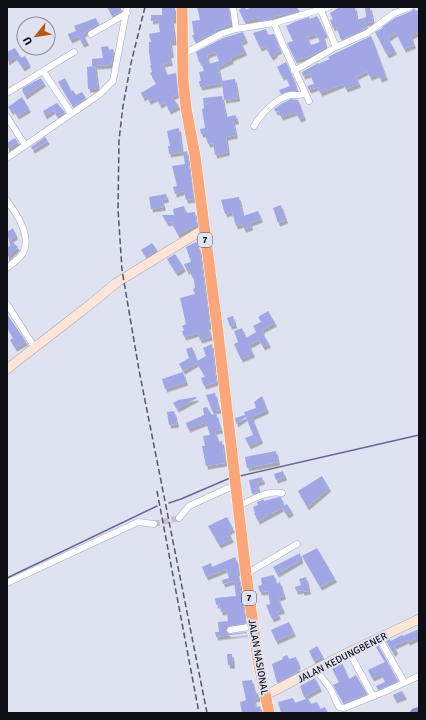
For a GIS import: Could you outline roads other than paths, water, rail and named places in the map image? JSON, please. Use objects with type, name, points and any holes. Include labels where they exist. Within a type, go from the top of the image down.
[{"type":"highway","name":"7","points":[[182,7],[182,55],[186,108],[195,156],[235,480]]},
{"type":"highway","name":"JALAN NASIONAL","points":[[235,480],[258,660],[269,713]]},
{"type":"main road","points":[[7,369],[116,283],[204,229]]},
{"type":"main road","name":"JALAN KEDUNGBENER","points":[[266,695],[348,652],[419,619]]},
{"type":"street","points":[[234,7],[236,29]]},
{"type":"street","points":[[182,55],[221,34],[236,29],[274,23],[329,7]]},
{"type":"street","points":[[390,7],[393,14]]},
{"type":"street","points":[[294,71],[336,47],[367,33],[393,14],[410,7]]},
{"type":"street","points":[[320,9],[336,47]]},
{"type":"street","points":[[91,34],[127,10]]},
{"type":"street","points":[[7,158],[70,113],[100,94],[113,81],[127,10]]},
{"type":"street","points":[[274,23],[294,71],[309,101]]},
{"type":"street","points":[[7,93],[74,52]]},
{"type":"street","points":[[43,71],[70,113]]},
{"type":"street","points":[[254,126],[267,108],[287,96],[301,96],[305,93]]},
{"type":"street","points":[[7,117],[25,145]]},
{"type":"street","points":[[7,201],[22,226],[26,236],[25,246],[22,253],[7,268]]},
{"type":"street","points":[[7,304],[35,348]]},
{"type":"street","points":[[179,518],[189,506],[235,480]]},
{"type":"street","points":[[238,506],[268,493],[282,493]]},
{"type":"street","points":[[7,583],[138,522],[154,524]]},
{"type":"street","points":[[246,574],[298,544]]},
{"type":"street","points":[[230,630],[254,626]]},
{"type":"street","points":[[379,638],[404,682]]},
{"type":"street","points":[[348,652],[374,696]]},
{"type":"street","points":[[316,670],[330,688],[339,707],[342,708],[346,708],[419,676]]},
{"type":"waterway","points":[[240,476],[419,435]]},
{"type":"waterway","points":[[169,503],[230,478]]},
{"type":"waterway","points":[[7,578],[157,506]]},
{"type":"waterway","points":[[415,713],[419,712]]},
{"type":"tunnel","points":[[154,524],[179,518]]},
{"type":"railway","points":[[145,7],[131,63],[123,106],[119,140],[118,209],[122,270],[139,370],[207,713]]},
{"type":"railway","points":[[157,491],[199,713]]}]
